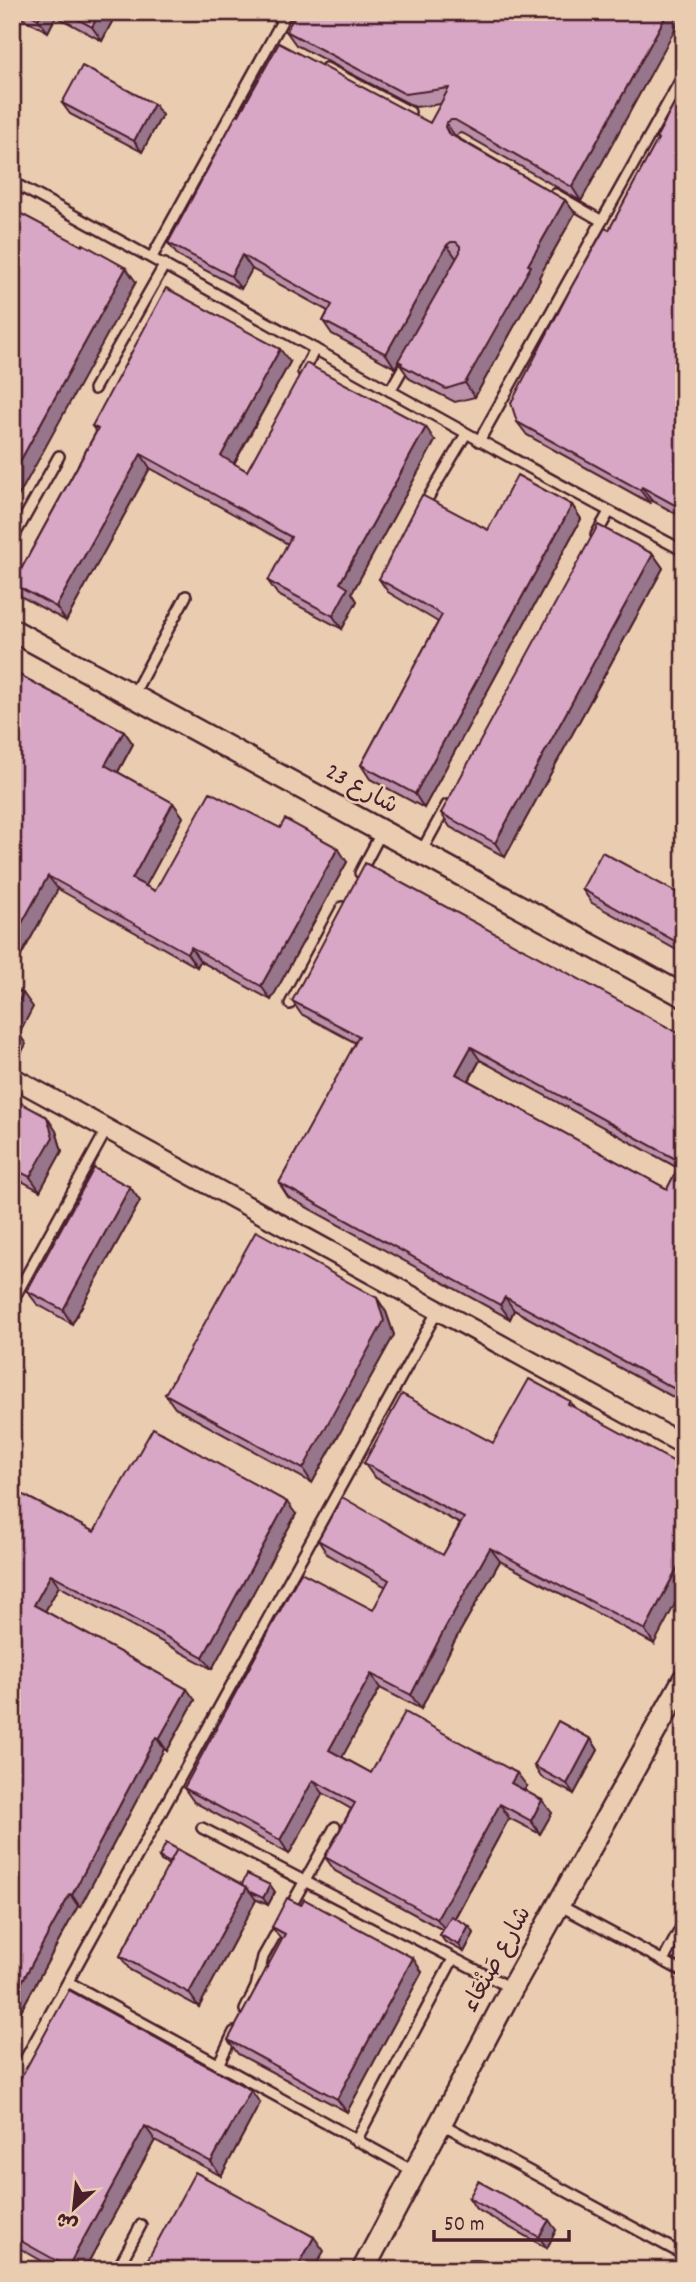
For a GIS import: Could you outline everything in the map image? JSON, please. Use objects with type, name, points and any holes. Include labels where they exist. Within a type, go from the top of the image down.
[{"type":"street","name":"شارع 23","points":[[12,629],[684,996]]},
{"type":"street","points":[[12,1077],[684,1445]]},
{"type":"street","name":"شارع صَنْعَاء","points":[[363,2270],[512,1988],[684,1679]]},
{"type":"lane","points":[[152,257],[286,12]]},
{"type":"lane","points":[[271,40],[283,46]]},
{"type":"lane","points":[[317,64],[410,112]]},
{"type":"lane","points":[[479,442],[684,74]]},
{"type":"lane","points":[[12,196],[15,183],[165,264],[479,442],[684,551]]},
{"type":"lane","points":[[543,187],[602,221]]},
{"type":"lane","points":[[94,389],[165,264]]},
{"type":"lane","points":[[295,386],[315,349]]},
{"type":"lane","points":[[390,391],[410,356]]},
{"type":"lane","points":[[420,512],[466,434]]},
{"type":"lane","points":[[12,540],[59,456]]},
{"type":"lane","points":[[589,548],[608,512]]},
{"type":"lane","points":[[133,695],[186,596]]},
{"type":"lane","points":[[421,852],[455,792]]},
{"type":"lane","points":[[356,881],[382,831]]},
{"type":"lane","points":[[289,1004],[349,893]]},
{"type":"lane","points":[[12,1302],[107,1129]]},
{"type":"lane","points":[[12,2082],[438,1310]]},
{"type":"lane","points":[[242,2017],[256,1987],[263,1957],[335,1827]]},
{"type":"lane","points":[[202,1828],[512,1988]]},
{"type":"lane","points":[[559,1905],[684,1972]]},
{"type":"lane","points":[[663,1961],[684,1922]]},
{"type":"lane","points":[[356,2141],[453,1959]]},
{"type":"lane","points":[[68,1982],[415,2172]]},
{"type":"lane","points":[[218,2065],[236,2029]]},
{"type":"lane","points":[[442,2124],[684,2255]]},
{"type":"lane","points":[[117,2270],[141,2225]]},
{"type":"lane","points":[[457,2270],[467,2265],[483,2266],[491,2270]]},
{"type":"building","points":[[26,12],[42,12],[38,19]]},
{"type":"building","points":[[64,12],[100,12],[92,27]]},
{"type":"building","points":[[297,12],[668,12],[572,187],[455,120],[446,123],[448,133],[565,200],[465,383],[446,389],[398,361],[460,252],[460,246],[456,242],[447,245],[386,354],[323,321],[332,305],[242,255],[231,276],[168,243],[237,114],[239,115],[279,43],[430,123],[449,88],[405,94],[286,31]]},
{"type":"building","points":[[82,66],[154,104],[134,141],[62,103]]},
{"type":"building","points":[[684,86],[684,510],[642,487],[640,490],[517,422],[511,403],[572,286],[605,228],[609,230]]},
{"type":"building","points":[[12,209],[126,268],[12,476]]},
{"type":"building","points":[[166,288],[280,349],[221,456],[247,471],[306,363],[426,427],[340,583],[348,588],[333,616],[268,581],[291,537],[141,454],[56,607],[13,584],[98,429],[92,426]]},
{"type":"building","points":[[517,475],[572,505],[415,794],[361,765],[442,615],[379,579],[422,495],[488,530]]},
{"type":"building","points":[[598,525],[653,554],[495,843],[441,813]]},
{"type":"building","points":[[12,671],[124,731],[105,765],[173,803],[132,879],[155,891],[210,792],[280,828],[285,819],[338,848],[261,986],[191,947],[187,953],[48,876],[12,941]]},
{"type":"building","points":[[602,852],[679,894],[684,885],[684,946],[582,889]]},
{"type":"building","points":[[365,863],[684,1036],[684,1394],[505,1297],[500,1305],[279,1183],[359,1036],[292,1001]],"holes":[[[471,1047],[681,1162],[667,1189],[456,1074]]]},
{"type":"building","points":[[12,988],[23,993],[12,1014]]},
{"type":"building","points":[[12,1098],[47,1117],[53,1137],[30,1177],[12,1168]]},
{"type":"building","points":[[94,1168],[130,1187],[63,1310],[27,1291]]},
{"type":"building","points":[[256,1231],[377,1298],[384,1321],[303,1469],[165,1394]]},
{"type":"building","points":[[529,1379],[570,1401],[568,1404],[684,1467],[684,1555],[645,1630],[490,1548],[411,1695],[371,1674],[329,1750],[371,1773],[405,1712],[517,1773],[511,1783],[542,1800],[531,1821],[500,1804],[437,1919],[325,1857],[355,1803],[313,1780],[280,1840],[184,1788],[301,1572],[373,1610],[389,1580],[318,1540],[342,1497],[443,1555],[464,1518],[364,1463],[402,1394],[493,1443]]},
{"type":"building","points":[[153,1428],[287,1502],[203,1657],[51,1574],[34,1605],[187,1689],[159,1739],[156,1737],[72,1895],[70,1894],[12,2000],[12,1678],[17,1669],[12,1667],[12,1489],[94,1532]]},
{"type":"building","points":[[558,1721],[591,1739],[567,1784],[534,1766]]},
{"type":"building","points":[[166,1843],[181,1851],[177,1849],[170,1863],[159,1857]]},
{"type":"building","points":[[177,1849],[247,1887],[189,1993],[120,1956]]},
{"type":"building","points":[[247,1874],[270,1885],[263,1898],[250,1892],[242,1884]]},
{"type":"building","points":[[287,1898],[301,1905],[304,1899],[413,1958],[337,2099],[228,2040],[285,1934],[272,1927]]},
{"type":"building","points":[[451,1916],[469,1926],[459,1945],[440,1935]]},
{"type":"building","points":[[69,1990],[251,2090],[211,2162],[145,2126],[68,2267],[12,2236],[12,2094]]},
{"type":"building","points":[[195,2172],[314,2237],[296,2270],[142,2270]]},
{"type":"building","points":[[478,2181],[549,2220],[539,2237],[469,2198]]}]
